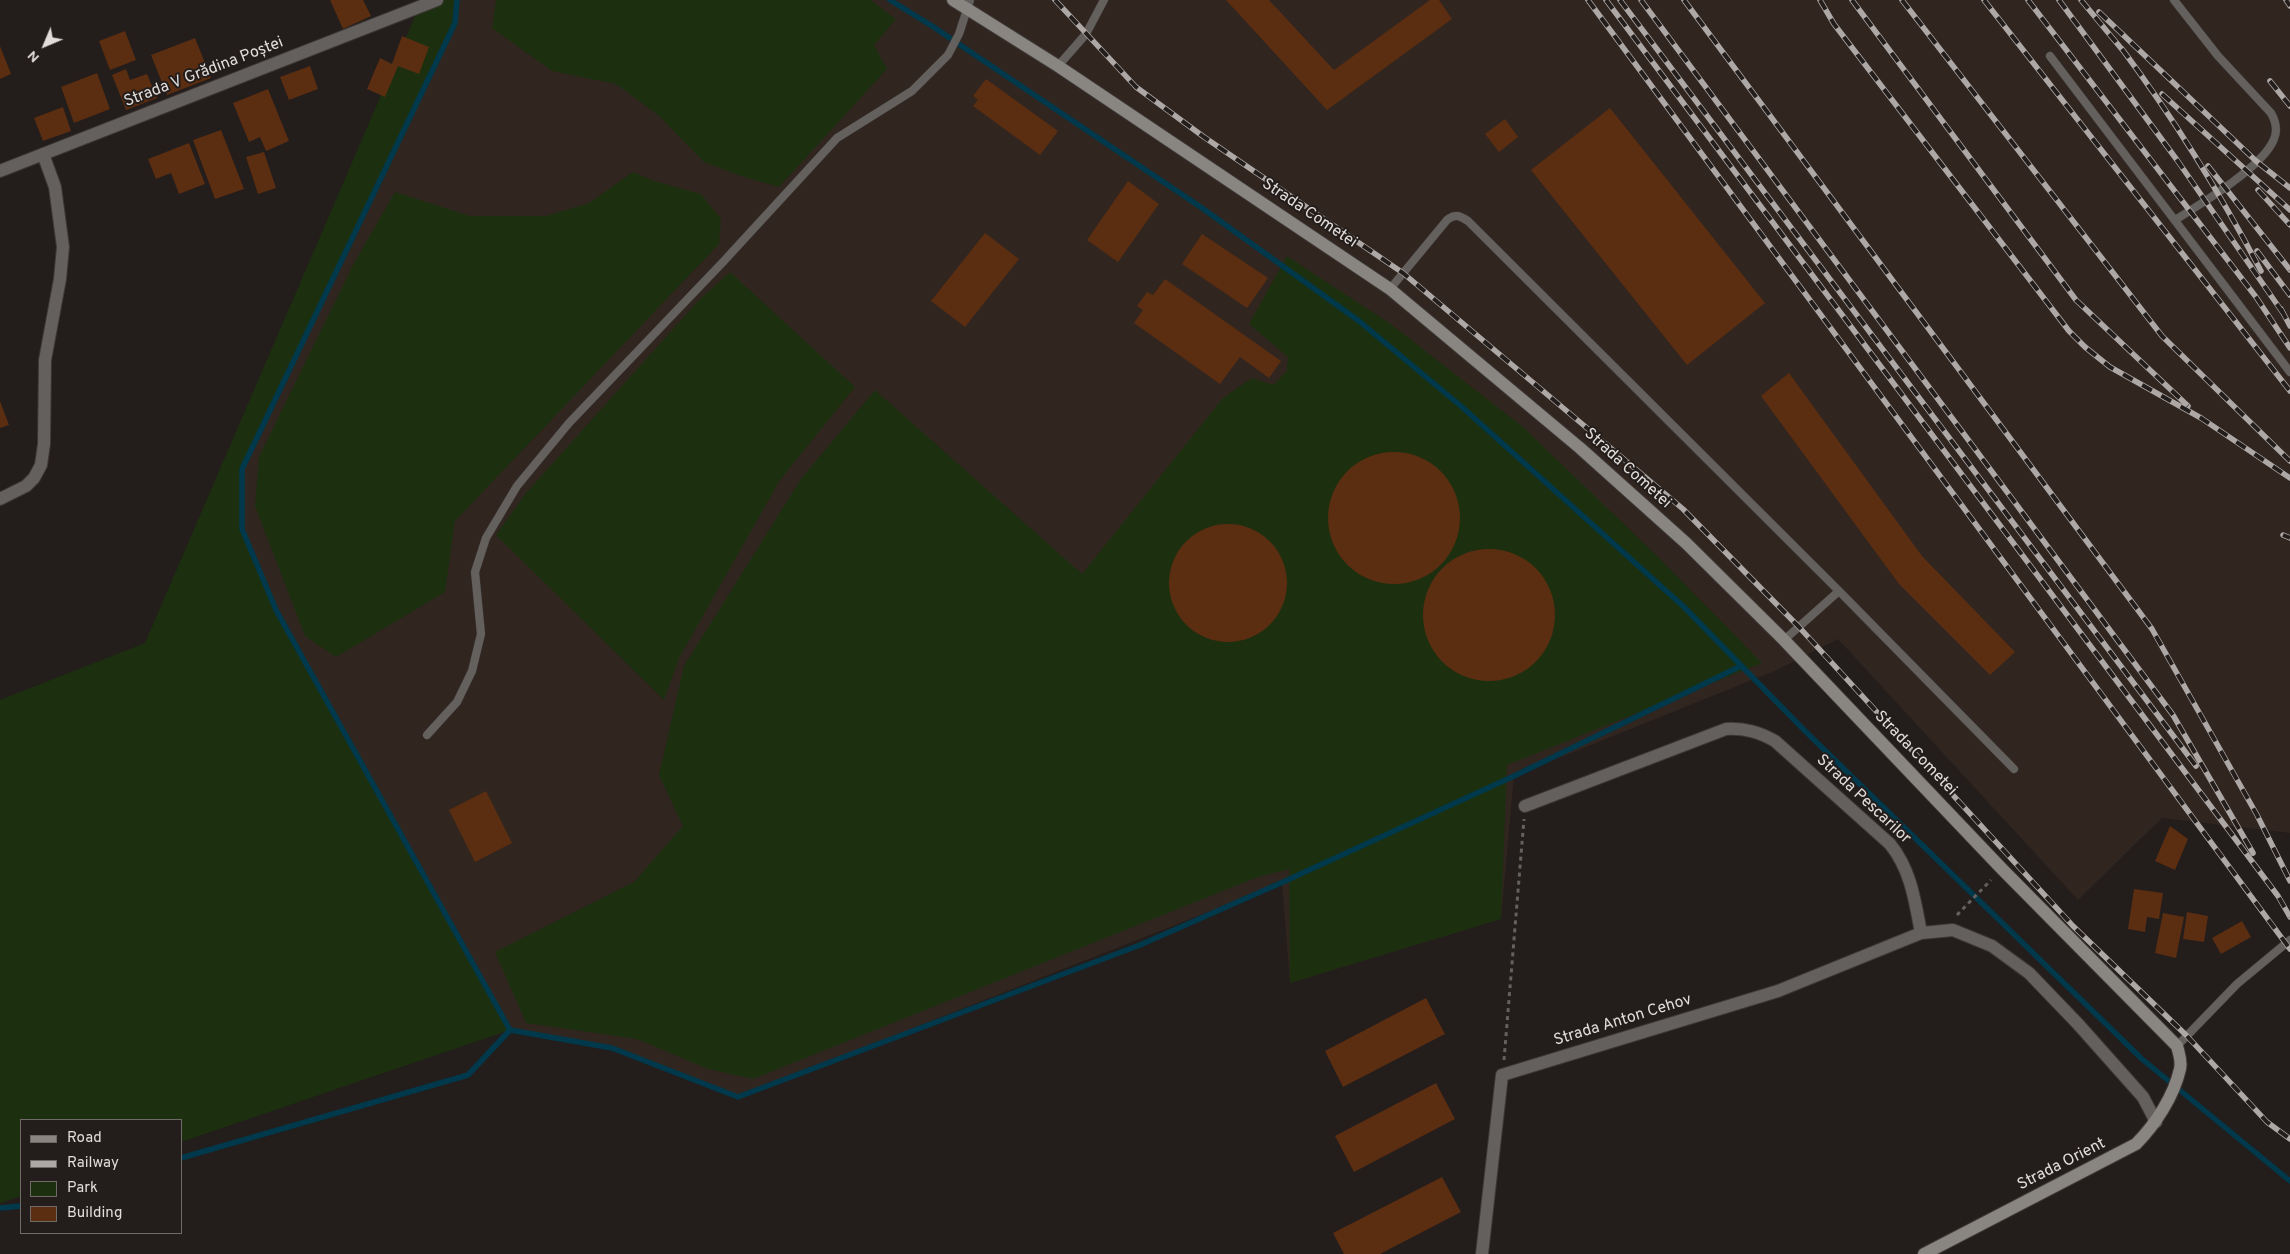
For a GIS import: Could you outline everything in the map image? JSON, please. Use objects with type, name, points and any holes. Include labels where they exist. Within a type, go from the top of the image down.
[{"type":"street","name":"Strada V Grădina Poștei","points":[[0,171],[437,0]]},
{"type":"street","name":"Strada Cometei","points":[[953,0],[968,4],[1390,289],[1580,448],[1686,543],[1784,640],[2002,869],[2177,1046]]},
{"type":"street","points":[[0,499],[26,486],[34,478],[41,465],[44,444],[45,360],[60,279],[63,246],[55,188],[43,154]]},
{"type":"street","name":"Strada Pescarilor","points":[[1526,806],[1726,728],[1741,728],[1759,732],[1775,741],[1890,844],[1901,857],[1907,870],[1921,933]]},
{"type":"street","points":[[1921,933],[1952,930],[1992,946],[2029,973],[2078,1024],[2143,1097],[2156,1122]]},
{"type":"street","name":"Strada Anton Cehov","points":[[1502,1075],[1778,991],[1921,933]]},
{"type":"street","name":"Strada Orient","points":[[1924,1254],[2128,1149],[2145,1136],[2156,1122],[2164,1107],[2180,1069],[2181,1059],[2177,1046]]},
{"type":"street","points":[[1482,1254],[1502,1075]]},
{"type":"lane","points":[[1058,66],[1086,34],[1104,0]]},
{"type":"lane","points":[[2174,0],[2218,56],[2271,113],[2276,129],[2271,146],[2256,161],[2218,193],[2176,220]]},
{"type":"lane","points":[[427,735],[457,702],[472,671],[481,634],[475,572],[486,538],[517,486],[568,423],[723,262],[837,138],[912,92],[948,55],[958,34],[968,4]]},
{"type":"lane","points":[[2050,56],[2290,372]]},
{"type":"lane","points":[[1390,289],[1447,220],[1452,216],[1459,215],[1468,221],[1839,590],[2014,769]]},
{"type":"lane","points":[[1784,640],[1839,590]]},
{"type":"lane","points":[[2177,1046],[2237,984],[2290,940]]},
{"type":"path","points":[[1502,1075],[1526,806]]},
{"type":"path","points":[[1961,912],[1984,887]]},
{"type":"shaded area","points":[[459,0],[2290,0],[2290,833],[2162,818],[2078,900],[1838,639],[1777,670],[1514,776],[1501,919],[1290,983],[1282,883],[738,1097],[612,1048],[510,1030],[276,610],[242,529],[242,469],[455,23]]},
{"type":"green space","points":[[422,0],[459,0],[455,23],[242,469],[242,529],[276,610],[510,1030],[182,1142],[182,1119],[20,1119],[20,1196],[0,1203],[0,700],[145,643]]},
{"type":"green space","points":[[496,0],[870,0],[896,19],[874,45],[887,69],[779,187],[744,177],[704,162],[658,115],[616,84],[552,71],[492,28]]},
{"type":"green space","points":[[633,172],[654,181],[701,194],[721,219],[719,244],[455,521],[445,592],[336,657],[305,636],[255,506],[259,457],[353,265],[395,192],[470,216],[546,216],[589,203]]},
{"type":"green space","points":[[1287,256],[1392,325],[1523,427],[1658,557],[1762,663],[1507,765],[1501,919],[1290,983],[1289,869],[1258,877],[753,1079],[708,1069],[637,1039],[526,1023],[495,952],[634,882],[683,826],[659,775],[684,666],[801,479],[875,390],[1082,574],[1223,398],[1252,378],[1273,385],[1287,371],[1288,357],[1249,324]]},
{"type":"green space","points":[[730,272],[855,387],[780,480],[679,658],[664,700],[496,535],[526,493],[700,299]]},
{"type":"building","points":[[330,0],[363,0],[371,16],[343,29]]},
{"type":"building","points":[[1226,0],[1269,0],[1334,70],[1430,0],[1439,0],[1452,19],[1327,110]]},
{"type":"building","points":[[125,31],[136,60],[110,70],[99,41]]},
{"type":"building","points":[[402,36],[429,47],[419,74],[398,66],[385,97],[367,89],[380,58],[392,64]]},
{"type":"building","points":[[195,38],[211,78],[167,95],[151,55]]},
{"type":"building","points":[[0,46],[11,74],[0,79]]},
{"type":"building","points":[[310,66],[318,89],[289,100],[280,77]]},
{"type":"building","points":[[126,69],[130,80],[147,74],[157,98],[126,110],[112,75]]},
{"type":"building","points":[[97,73],[110,109],[74,123],[61,87]]},
{"type":"building","points":[[986,79],[1058,131],[1040,155],[973,106],[978,100],[973,96]]},
{"type":"building","points":[[268,89],[289,141],[266,151],[260,137],[249,142],[233,103]]},
{"type":"building","points":[[63,107],[71,131],[43,141],[34,118]]},
{"type":"building","points":[[1610,108],[1765,303],[1687,365],[1531,170]]},
{"type":"building","points":[[1505,119],[1518,137],[1499,152],[1485,134]]},
{"type":"building","points":[[221,130],[244,189],[215,199],[193,140]]},
{"type":"building","points":[[189,143],[205,184],[179,194],[171,173],[156,179],[148,159]]},
{"type":"building","points":[[264,152],[276,188],[258,194],[246,157]]},
{"type":"building","points":[[1128,181],[1159,204],[1118,262],[1087,240]]},
{"type":"building","points":[[985,233],[1019,259],[965,327],[931,301]]},
{"type":"building","points":[[1202,234],[1268,278],[1247,308],[1182,264]]},
{"type":"building","points":[[1165,279],[1281,361],[1269,378],[1240,357],[1220,384],[1134,323],[1143,310],[1137,306],[1147,292],[1153,295]]},
{"type":"building","points":[[1789,373],[1922,556],[2015,652],[1990,675],[1899,584],[1761,396]]},
{"type":"building","points":[[0,401],[9,425],[0,428]]},
{"type":"building","points":[[1394,452],[1419,457],[1430,463],[1440,472],[1449,482],[1455,493],[1460,518],[1455,543],[1449,554],[1440,564],[1430,573],[1419,579],[1394,584],[1369,579],[1358,573],[1348,564],[1339,554],[1333,543],[1328,518],[1333,493],[1339,482],[1348,472],[1358,463],[1369,457]]},
{"type":"building","points":[[1228,524],[1251,528],[1270,541],[1283,560],[1287,583],[1283,606],[1270,625],[1251,638],[1228,642],[1205,638],[1186,625],[1173,606],[1169,583],[1173,560],[1186,541],[1205,528]]},
{"type":"building","points":[[1489,549],[1514,554],[1526,560],[1544,578],[1550,590],[1555,615],[1550,640],[1544,652],[1526,670],[1514,676],[1489,681],[1464,676],[1452,670],[1434,652],[1428,640],[1423,615],[1428,590],[1434,578],[1452,560],[1464,554]]},
{"type":"building","points":[[486,791],[512,843],[475,862],[449,810]]},
{"type":"building","points":[[2170,826],[2188,839],[2175,870],[2155,861]]},
{"type":"building","points":[[2134,889],[2163,893],[2159,919],[2147,917],[2145,932],[2128,929]]},
{"type":"building","points":[[2187,912],[2208,916],[2204,942],[2183,939]]},
{"type":"building","points":[[2163,913],[2184,917],[2176,958],[2155,953]]},
{"type":"building","points":[[2242,921],[2251,937],[2221,954],[2212,938]]},
{"type":"building","points":[[1426,998],[1445,1034],[1343,1087],[1325,1051]]},
{"type":"building","points":[[1436,1083],[1455,1119],[1354,1172],[1335,1136]]},
{"type":"building","points":[[1442,1177],[1461,1212],[1380,1254],[1344,1254],[1333,1233]]},
{"type":"waterway","points":[[182,1158],[468,1075],[510,1030],[276,610],[242,529],[242,469],[455,23],[457,0]]},
{"type":"waterway","points":[[890,0],[932,26],[1202,208],[1359,321],[1462,407],[1684,607],[1805,731],[2142,1059],[2290,1181]]},
{"type":"waterway","points":[[510,1030],[612,1048],[738,1097],[1140,945],[1514,776],[1741,666]]},
{"type":"waterway","points":[[0,1208],[20,1206]]},
{"type":"railway","points":[[1055,0],[1136,87],[1204,137],[1403,273],[1683,509],[1799,627],[2073,926],[2186,1035],[2267,1122],[2290,1139]]},
{"type":"railway","points":[[1588,0],[2290,949]]},
{"type":"railway","points":[[1606,0],[2278,896],[2290,917]]},
{"type":"railway","points":[[1620,0],[2196,766]]},
{"type":"railway","points":[[1641,0],[2173,715],[2253,853]]},
{"type":"railway","points":[[1684,0],[2152,629],[2257,815],[2290,881]]},
{"type":"railway","points":[[1820,0],[1834,24],[2069,331],[2110,367],[2201,418],[2290,478]]},
{"type":"railway","points":[[1852,0],[2076,300],[2188,406]]},
{"type":"railway","points":[[1902,0],[2162,336],[2290,461]]},
{"type":"railway","points":[[1984,0],[2290,391]]},
{"type":"railway","points":[[2028,0],[2256,297],[2290,348]]},
{"type":"railway","points":[[2059,0],[2177,160],[2283,313]]},
{"type":"railway","points":[[2081,0],[2125,53]]},
{"type":"railway","points":[[2286,0],[2290,6]]},
{"type":"railway","points":[[2099,12],[2256,161],[2290,188]]},
{"type":"railway","points":[[2122,49],[2196,157],[2261,271]]},
{"type":"railway","points":[[2270,81],[2290,106]]},
{"type":"railway","points":[[2162,94],[2290,210]]},
{"type":"railway","points":[[2208,166],[2290,270]]},
{"type":"railway","points":[[2258,190],[2290,225]]},
{"type":"railway","points":[[2257,251],[2290,295]]},
{"type":"railway","points":[[2281,309],[2290,326]]},
{"type":"railway","points":[[2283,535],[2290,538]]}]
